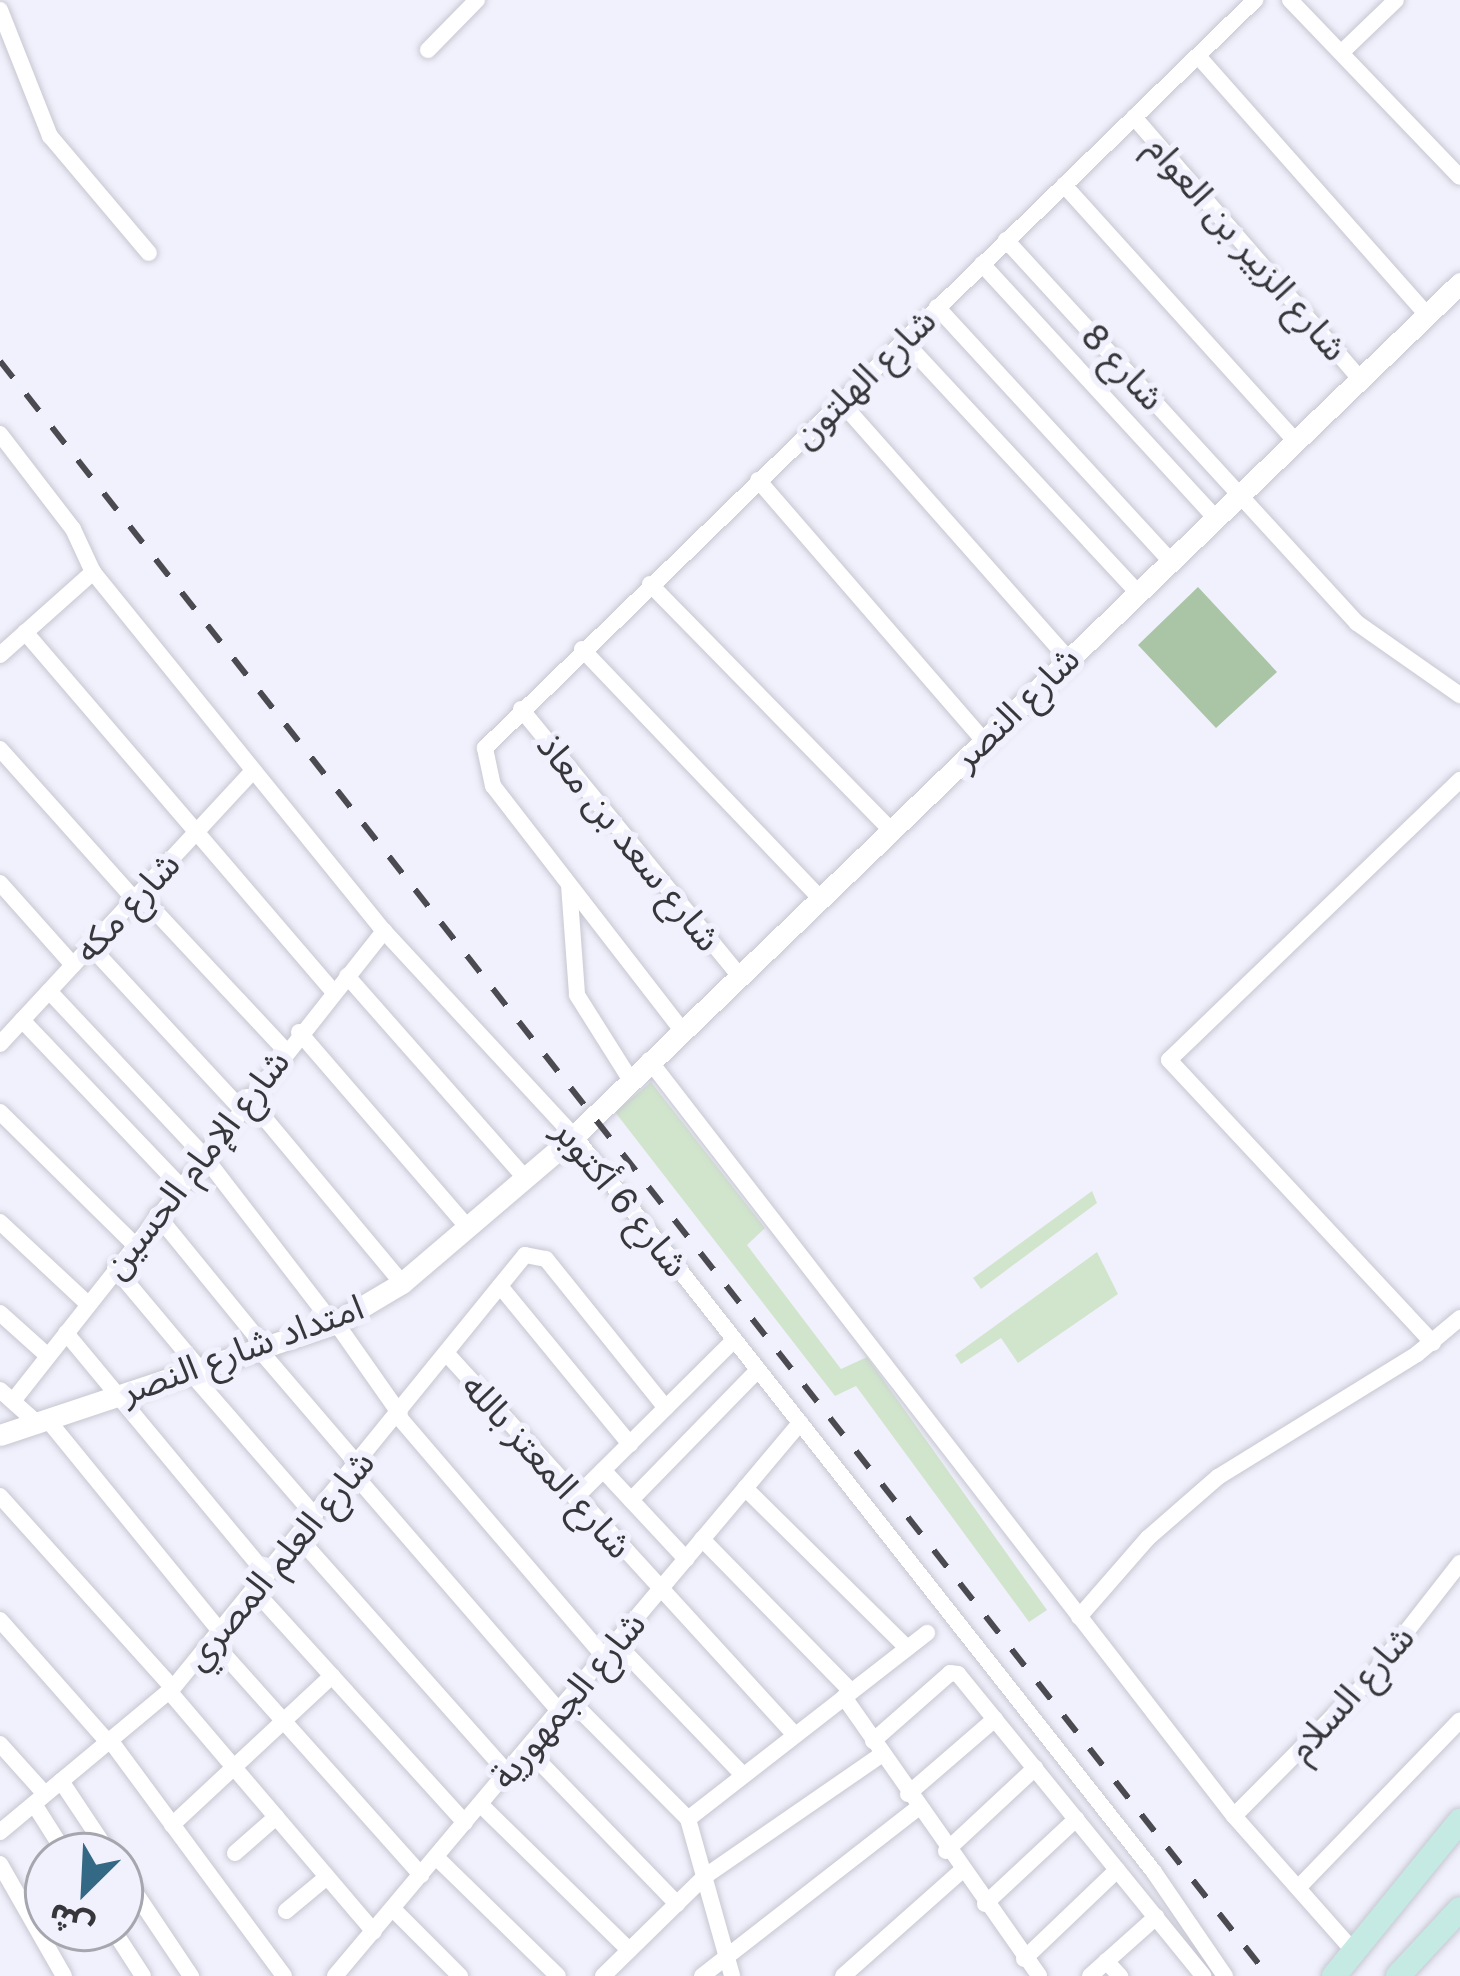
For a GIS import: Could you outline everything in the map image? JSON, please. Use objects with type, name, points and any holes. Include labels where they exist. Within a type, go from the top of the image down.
[{"type":"main road","points":[[1334,1976],[1460,1821]]},
{"type":"main road","points":[[1398,1976],[1460,1909]]},
{"type":"street","points":[[428,50],[477,0]]},
{"type":"street","name":"شارع الهلتون","points":[[569,884],[483,761],[492,736],[1255,0]]},
{"type":"street","points":[[1290,0],[1458,169]]},
{"type":"street","points":[[1341,53],[1396,0]]},
{"type":"street","points":[[0,10],[50,136],[149,253]]},
{"type":"street","points":[[1198,56],[1427,314]]},
{"type":"street","name":"شارع الزبير بن العوام","points":[[1134,117],[1360,379]]},
{"type":"street","points":[[1064,185],[1294,441]]},
{"type":"street","name":"شارع 8","points":[[1006,240],[1357,622],[1460,695]]},
{"type":"street","points":[[982,264],[1215,517]]},
{"type":"street","name":"شارع النصر","points":[[574,1136],[1460,283]]},
{"type":"street","points":[[937,307],[1170,560]]},
{"type":"street","points":[[903,340],[1137,592]]},
{"type":"street","points":[[840,401],[1068,658]]},
{"type":"street","name":"شارع 6 أكتوبر","points":[[0,434],[73,529],[92,572],[384,932],[574,1136],[1154,1872],[1225,1976]]},
{"type":"street","points":[[758,480],[982,740]]},
{"type":"street","points":[[0,655],[92,572]]},
{"type":"street","points":[[650,584],[890,829]]},
{"type":"street","points":[[25,632],[193,836],[333,991]]},
{"type":"street","points":[[582,649],[819,897]]},
{"type":"street","name":"شارع سعد بن معاذ","points":[[520,709],[738,974]]},
{"type":"street","points":[[0,749],[285,1050]]},
{"type":"street","name":"شارع مكه","points":[[0,1044],[253,771]]},
{"type":"street","points":[[1433,1342],[1169,1060],[1460,780]]},
{"type":"street","points":[[0,883],[73,965]]},
{"type":"street","points":[[569,884],[681,1029]]},
{"type":"street","points":[[569,884],[577,995],[630,1079]]},
{"type":"street","name":"شارع الإمام الحسين","points":[[7,1396],[48,1356],[243,1102],[384,932]]},
{"type":"street","points":[[90,946],[243,1102],[403,1283]]},
{"type":"street","points":[[346,976],[525,1178]]},
{"type":"street","points":[[49,991],[203,1155],[335,1323],[399,1415],[610,1650],[743,1775]]},
{"type":"street","points":[[0,1010],[19,1023],[179,1185]]},
{"type":"street","points":[[299,1032],[468,1228]]},
{"type":"street","points":[[650,1060],[1234,1816],[1354,1953]]},
{"type":"street","points":[[0,1112],[134,1244]]},
{"type":"street","name":"امتداد شارع النصر","points":[[0,1435],[335,1323],[403,1283],[574,1136]]},
{"type":"street","points":[[157,1215],[355,1468],[564,1705],[688,1819],[732,1976]]},
{"type":"street","points":[[0,1222],[88,1304]]},
{"type":"street","name":"شارع العلم المصري","points":[[0,1832],[171,1690],[525,1255],[543,1256],[665,1408]]},
{"type":"street","points":[[115,1268],[315,1516]]},
{"type":"street","points":[[500,1286],[630,1444]]},
{"type":"street","points":[[0,1313],[48,1356]]},
{"type":"street","points":[[1079,1617],[1148,1538],[1218,1478],[1433,1342],[1460,1318]]},
{"type":"street","points":[[66,1333],[266,1575]]},
{"type":"street","points":[[575,1498],[734,1340]]},
{"type":"street","name":"شارع المعتز بالله","points":[[447,1354],[658,1592],[795,1735]]},
{"type":"street","points":[[631,1500],[758,1370]]},
{"type":"street","points":[[7,1396],[42,1421],[284,1721],[421,1875]]},
{"type":"street","name":"شارع الجمهورية","points":[[341,1974],[800,1423]]},
{"type":"street","points":[[603,1470],[686,1559]]},
{"type":"street","points":[[746,1488],[907,1648]]},
{"type":"street","points":[[0,1496],[374,1932]]},
{"type":"street","points":[[298,1537],[507,1772]]},
{"type":"street","points":[[702,1539],[848,1694],[878,1748],[1026,1968],[1118,1870]]},
{"type":"street","name":"شارع السلام","points":[[1234,1816],[1366,1682],[1460,1563]]},
{"type":"street","points":[[254,1590],[465,1823]]},
{"type":"street","points":[[0,1620],[109,1741],[284,1976]]},
{"type":"street","points":[[688,1819],[927,1633]]},
{"type":"street","points":[[603,1976],[704,1877],[878,1748],[950,1672],[995,1719],[1203,1976]]},
{"type":"street","points":[[172,1825],[332,1676]]},
{"type":"street","points":[[702,1976],[913,1801],[995,1719]]},
{"type":"street","points":[[1298,1888],[1460,1720]]},
{"type":"street","points":[[0,1744],[39,1799],[55,1832]]},
{"type":"street","points":[[526,1749],[677,1904]]},
{"type":"street","points":[[946,1851],[1035,1768]]},
{"type":"street","points":[[61,1781],[95,1832]]},
{"type":"street","points":[[480,1804],[629,1951]]},
{"type":"street","points":[[235,1853],[276,1817]]},
{"type":"street","points":[[985,1904],[1076,1819]]},
{"type":"street","points":[[436,1857],[558,1976]]},
{"type":"street","points":[[0,1864],[64,1976]]},
{"type":"street","points":[[843,1976],[960,1872]]},
{"type":"street","points":[[286,1911],[327,1877]]},
{"type":"street","points":[[144,1906],[190,1976]]},
{"type":"street","points":[[393,1909],[460,1976]]},
{"type":"street","points":[[1090,1976],[1156,1917]]},
{"type":"street","points":[[1106,1961],[1120,1976]]},
{"type":"green space","points":[[1198,587],[1277,672],[1216,728],[1138,645]]},
{"type":"green space","points":[[651,1082],[765,1228],[747,1245],[841,1369],[867,1357],[1047,1610],[1029,1622],[856,1386],[835,1396],[615,1112]]},
{"type":"green space","points":[[1092,1191],[1097,1203],[981,1289],[973,1278]]},
{"type":"green space","points":[[1097,1252],[1118,1294],[1018,1363],[1001,1338],[961,1364],[955,1355]]},
{"type":"railway","points":[[0,361],[1268,1976]]}]
